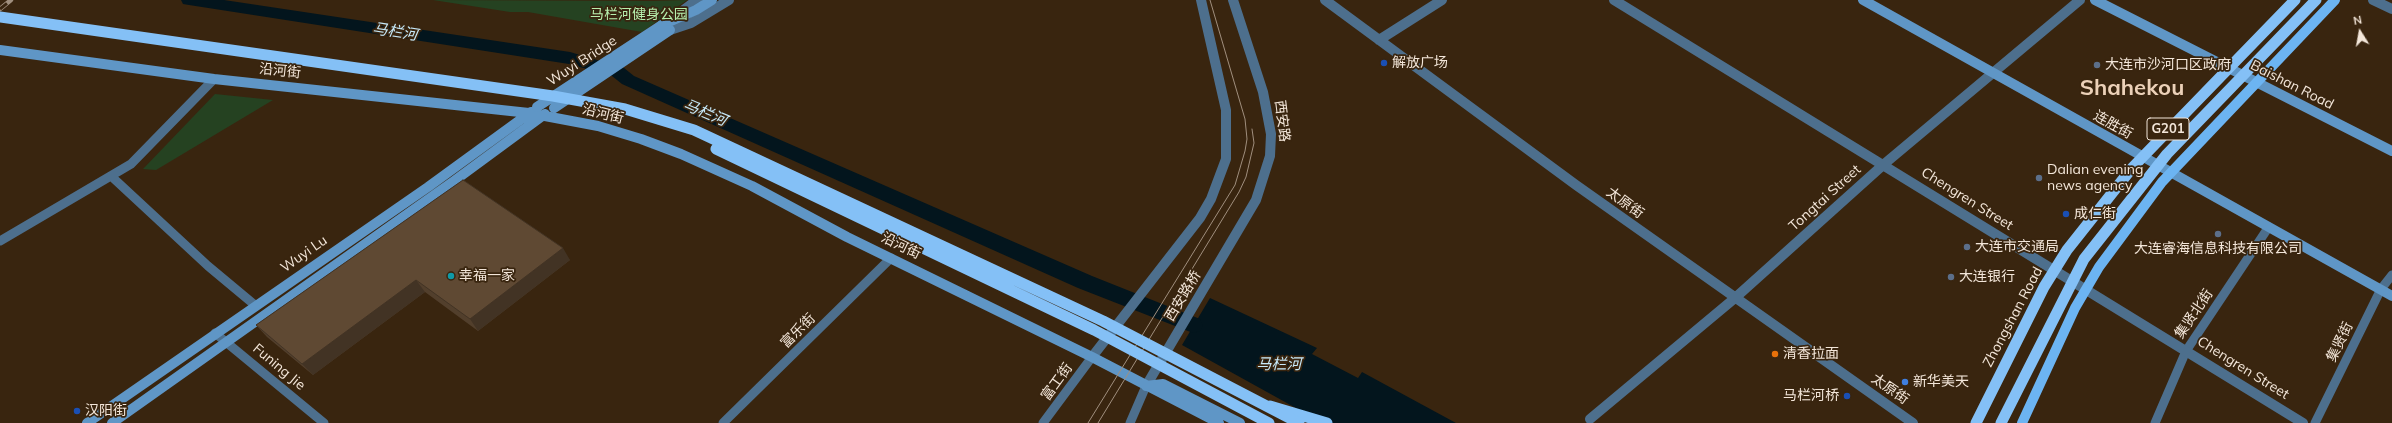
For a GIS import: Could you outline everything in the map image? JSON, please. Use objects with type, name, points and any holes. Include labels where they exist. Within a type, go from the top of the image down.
[{"type":"highway","name":"Zhongshan Road","points":[[1976,423],[2044,287],[2067,250],[2142,157],[2295,0]]},
{"type":"highway","name":"G201","points":[[2001,423],[2084,260],[2157,166],[2316,0]]},
{"type":"highway","points":[[0,17],[553,96],[625,109],[702,134],[1103,321],[1300,423]]},
{"type":"highway","points":[[0,24],[549,102],[620,115],[681,134],[1094,330],[1269,423]]},
{"type":"highway","points":[[1265,404],[1327,423]]},
{"type":"main road","points":[[666,28],[712,0]]},
{"type":"main road","name":"连胜街","points":[[1863,0],[2157,166],[2392,296]]},
{"type":"main road","name":"Baishan Road","points":[[2095,0],[2392,151]]},
{"type":"main road","points":[[2022,423],[2075,308],[2099,268],[2170,173],[2336,0]]},
{"type":"main road","name":"Wuyi Bridge","points":[[554,108],[666,28]]},
{"type":"main road","name":"Wuyi Bridge","points":[[540,112],[666,28]]},
{"type":"main road","name":"沿河街","points":[[0,50],[214,79],[528,113]]},
{"type":"main road","name":"Wuyi Lu","points":[[87,423],[256,306],[528,113],[540,112],[554,108]]},
{"type":"main road","name":"Wuyi Lu","points":[[112,423],[227,343],[540,112]]},
{"type":"main road","name":"沿河街","points":[[540,112],[598,126],[681,154],[752,186],[847,237],[1092,357],[1219,423]]},
{"type":"main road","points":[[1146,386],[1163,384],[1240,423]]},
{"type":"street","points":[[666,28],[697,0]]},
{"type":"street","points":[[666,28],[691,23],[728,0]]},
{"type":"street","points":[[1092,357],[1123,315],[1179,246],[1211,199],[1226,159],[1228,142],[1226,110],[1201,0]]},
{"type":"street","name":"西安路","points":[[1220,262],[1256,200],[1270,156],[1271,134],[1263,92],[1233,0]]},
{"type":"street","name":"太原街","points":[[1325,0],[1735,298],[1913,423]]},
{"type":"street","points":[[1379,40],[1442,0]]},
{"type":"street","name":"Chengren Street","points":[[1614,0],[2303,423]]},
{"type":"street","name":"Tongtai Street","points":[[1590,419],[1735,298],[1883,165],[2080,0]]},
{"type":"street","points":[[2373,0],[2392,9]]},
{"type":"street","points":[[0,241],[131,164],[214,79]]},
{"type":"street","points":[[111,176],[208,266],[256,306]]},
{"type":"street","name":"集贤北街","points":[[2155,423],[2186,351],[2268,228]]},
{"type":"street","name":"富乐街","points":[[723,423],[891,258]]},
{"type":"street","name":"西安路桥","points":[[1146,386],[1169,345],[1220,262]]},
{"type":"street","name":"集贤街","points":[[2315,423],[2381,289],[2392,275]]},
{"type":"street","name":"Funing Jie","points":[[215,333],[324,423]]},
{"type":"street","name":"富工街","points":[[1042,423],[1055,409],[1092,357]]},
{"type":"street","points":[[1130,423],[1146,386]]},
{"type":"green space","name":"马栏河健身公园","points":[[433,0],[687,0],[642,32],[528,12],[510,12]]},
{"type":"green space","points":[[215,94],[273,100],[156,170],[143,169]]},
{"type":"water","name":"马栏河","points":[[1210,298],[1317,348],[1312,354],[1358,378],[1362,372],[1456,423],[1323,423],[1182,345]]},
{"type":"building","name":"幸福一家","points":[[463,180],[563,248],[470,319],[416,280],[302,364],[256,325]]},
{"type":"waterway","name":"马栏河","points":[[189,0],[570,58],[618,72],[628,80],[747,131],[1085,282],[1193,325]]},
{"type":"tram line","points":[[1088,423],[1235,185],[1245,151],[1247,139],[1245,119],[1210,0]]},
{"type":"tram line","points":[[1098,423],[1239,192],[1246,177],[1254,143],[1252,129]]},
{"type":"railway","points":[[0,9],[11,0]]},
{"type":"place","name":"解放广场","points":[[1384,63]]},
{"type":"place","name":"大连市沙河口区政府","points":[[2097,65]]},
{"type":"place","name":"Dalian evening news agency","points":[[2039,178]]},
{"type":"place","name":"成仁街","points":[[2066,214]]},
{"type":"place","name":"大连睿海信息科技有限公司","points":[[2218,234]]},
{"type":"place","name":"大连市交通局","points":[[1967,247]]},
{"type":"place","name":"幸福一家","points":[[451,276]]},
{"type":"place","name":"大连银行","points":[[1951,277]]},
{"type":"place","name":"清香拉面","points":[[1775,354]]},
{"type":"place","name":"新华美天","points":[[1905,382]]},
{"type":"place","name":"马栏河桥","points":[[1847,396]]},
{"type":"place","name":"汉阳街","points":[[77,411]]},
{"type":"district","name":"Shahekou","points":[[2132,88]]}]
